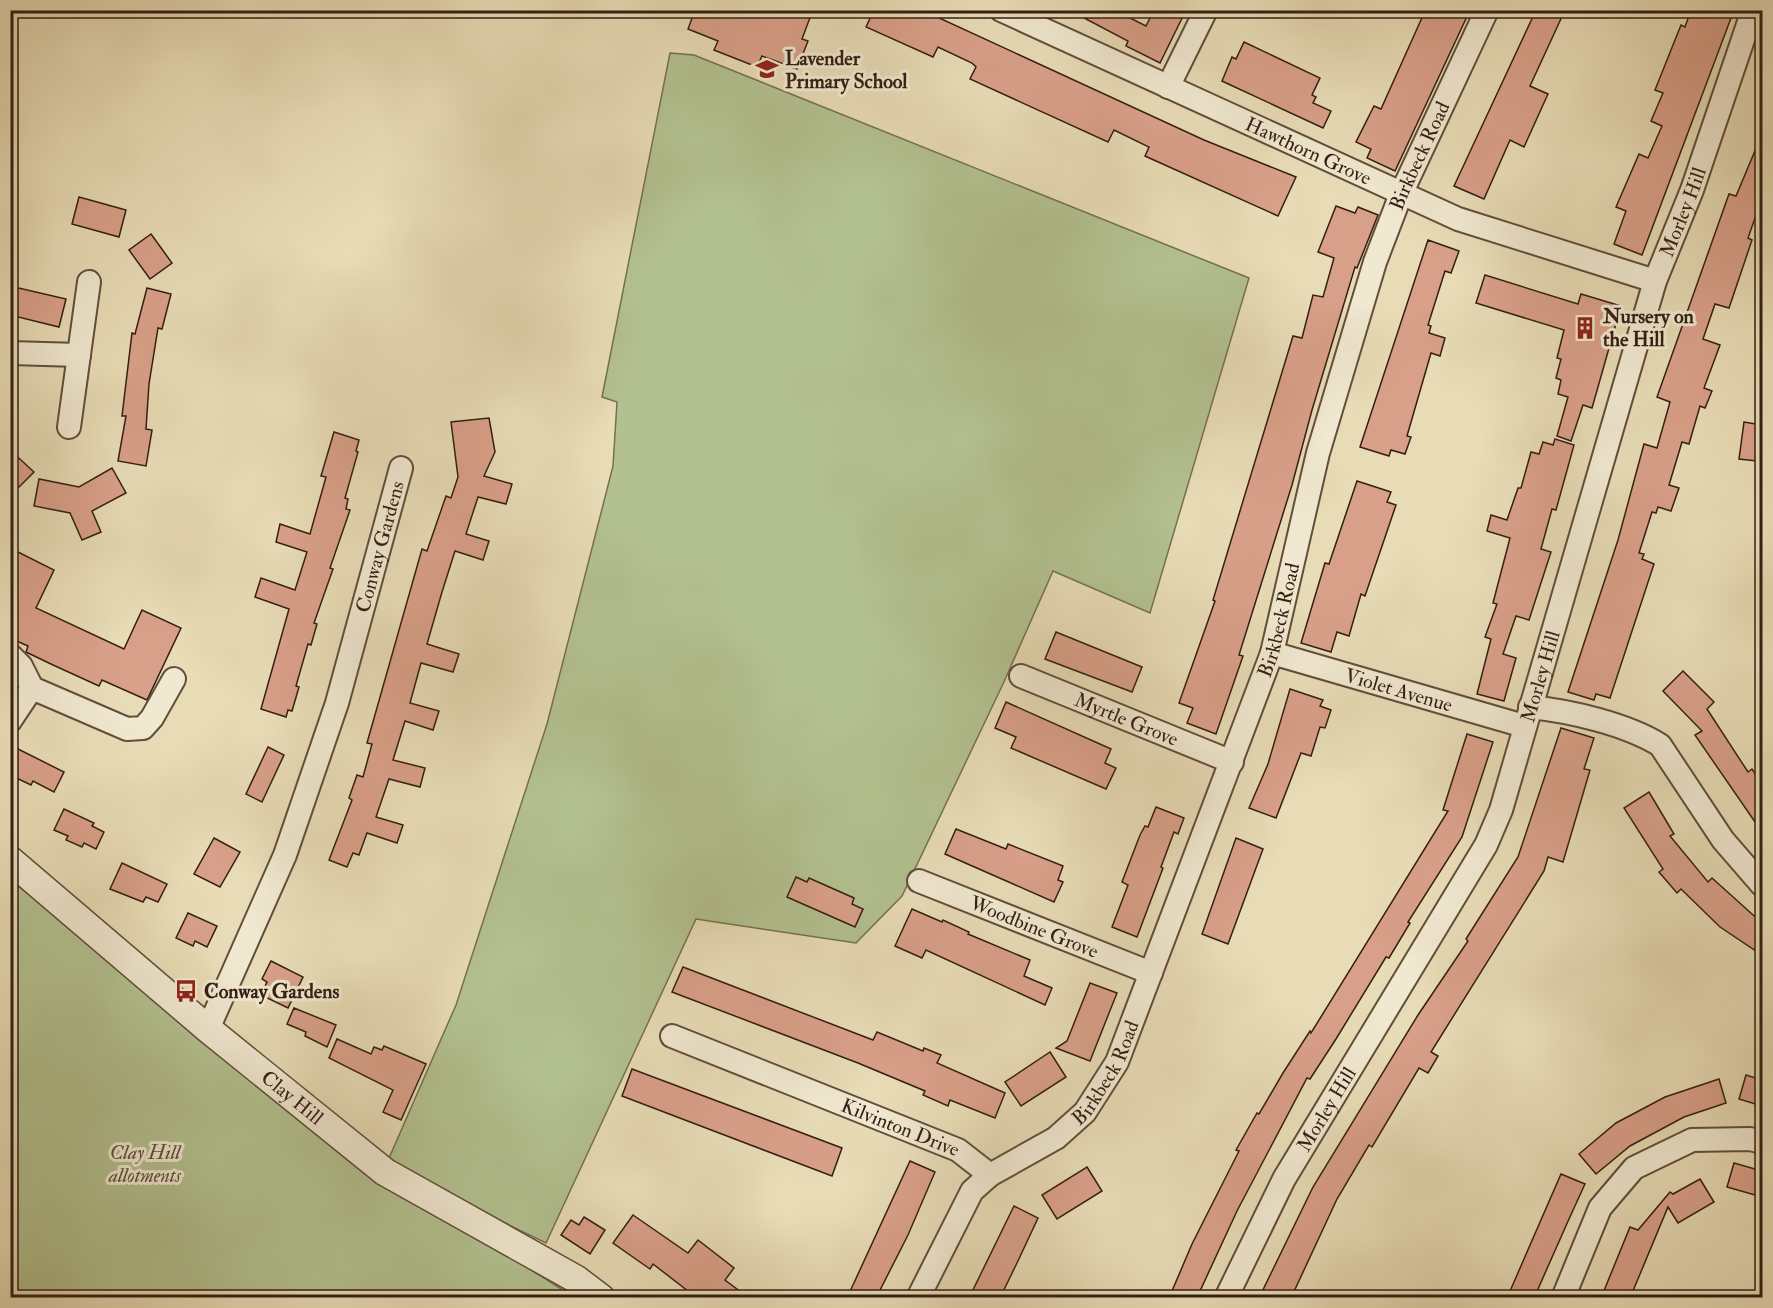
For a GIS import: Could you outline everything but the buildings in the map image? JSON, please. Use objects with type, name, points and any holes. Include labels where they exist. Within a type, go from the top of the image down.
[{"type":"street","name":"Hawthorn Grove","points":[[1001,10],[1458,219],[1655,281]]},
{"type":"street","points":[[1168,87],[1206,10]]},
{"type":"street","name":"Birkbeck Road","points":[[990,1175],[1056,1138],[1085,1112],[1117,1062],[1272,653],[1318,453],[1375,262],[1401,194],[1487,10]]},
{"type":"street","name":"Morley Hill","points":[[1226,1298],[1284,1179],[1486,845],[1501,810],[1655,281],[1692,190],[1753,10]]},
{"type":"street","points":[[69,427],[89,282]]},
{"type":"street","points":[[10,353],[79,355]]},
{"type":"street","name":"Conway Gardens","points":[[208,1029],[285,855],[338,704],[401,468]]},
{"type":"street","name":"Violet Avenue","points":[[1272,653],[1527,716],[1556,710],[1645,736],[1660,745],[1723,840],[1762,885]]},
{"type":"street","points":[[10,656],[21,666],[32,688],[127,729],[143,728],[152,718],[174,679]]},
{"type":"street","name":"Myrtle Grove","points":[[1021,676],[1232,762]]},
{"type":"street","points":[[10,721],[32,688]]},
{"type":"street","name":"Clay Hill","points":[[10,860],[208,1029],[385,1172],[576,1279],[602,1298]]},
{"type":"street","name":"Woodbine Grove","points":[[919,881],[1151,974]]},
{"type":"street","name":"Kilvinton Drive","points":[[672,1036],[958,1150],[990,1175]]},
{"type":"street","points":[[1563,1298],[1600,1208],[1634,1167],[1692,1140],[1750,1139],[1762,1142]]},
{"type":"street","points":[[918,1298],[972,1191],[990,1175]]},
{"type":"green space","points":[[670,53],[694,55],[1249,278],[1150,613],[1053,571],[1003,684],[902,896],[856,943],[696,919],[546,1243],[386,1165],[456,1005],[547,724],[613,466],[617,402],[602,397]]},
{"type":"green space","name":"Clay Hill allotments","points":[[10,876],[366,1165],[574,1297],[11,1298]]},
{"type":"place","name":"Lavender Primary School","points":[[767,69]]},
{"type":"place","name":"Nursery on the Hill","points":[[1585,328]]},
{"type":"place","name":"Conway Gardens","points":[[186,991]]}]
